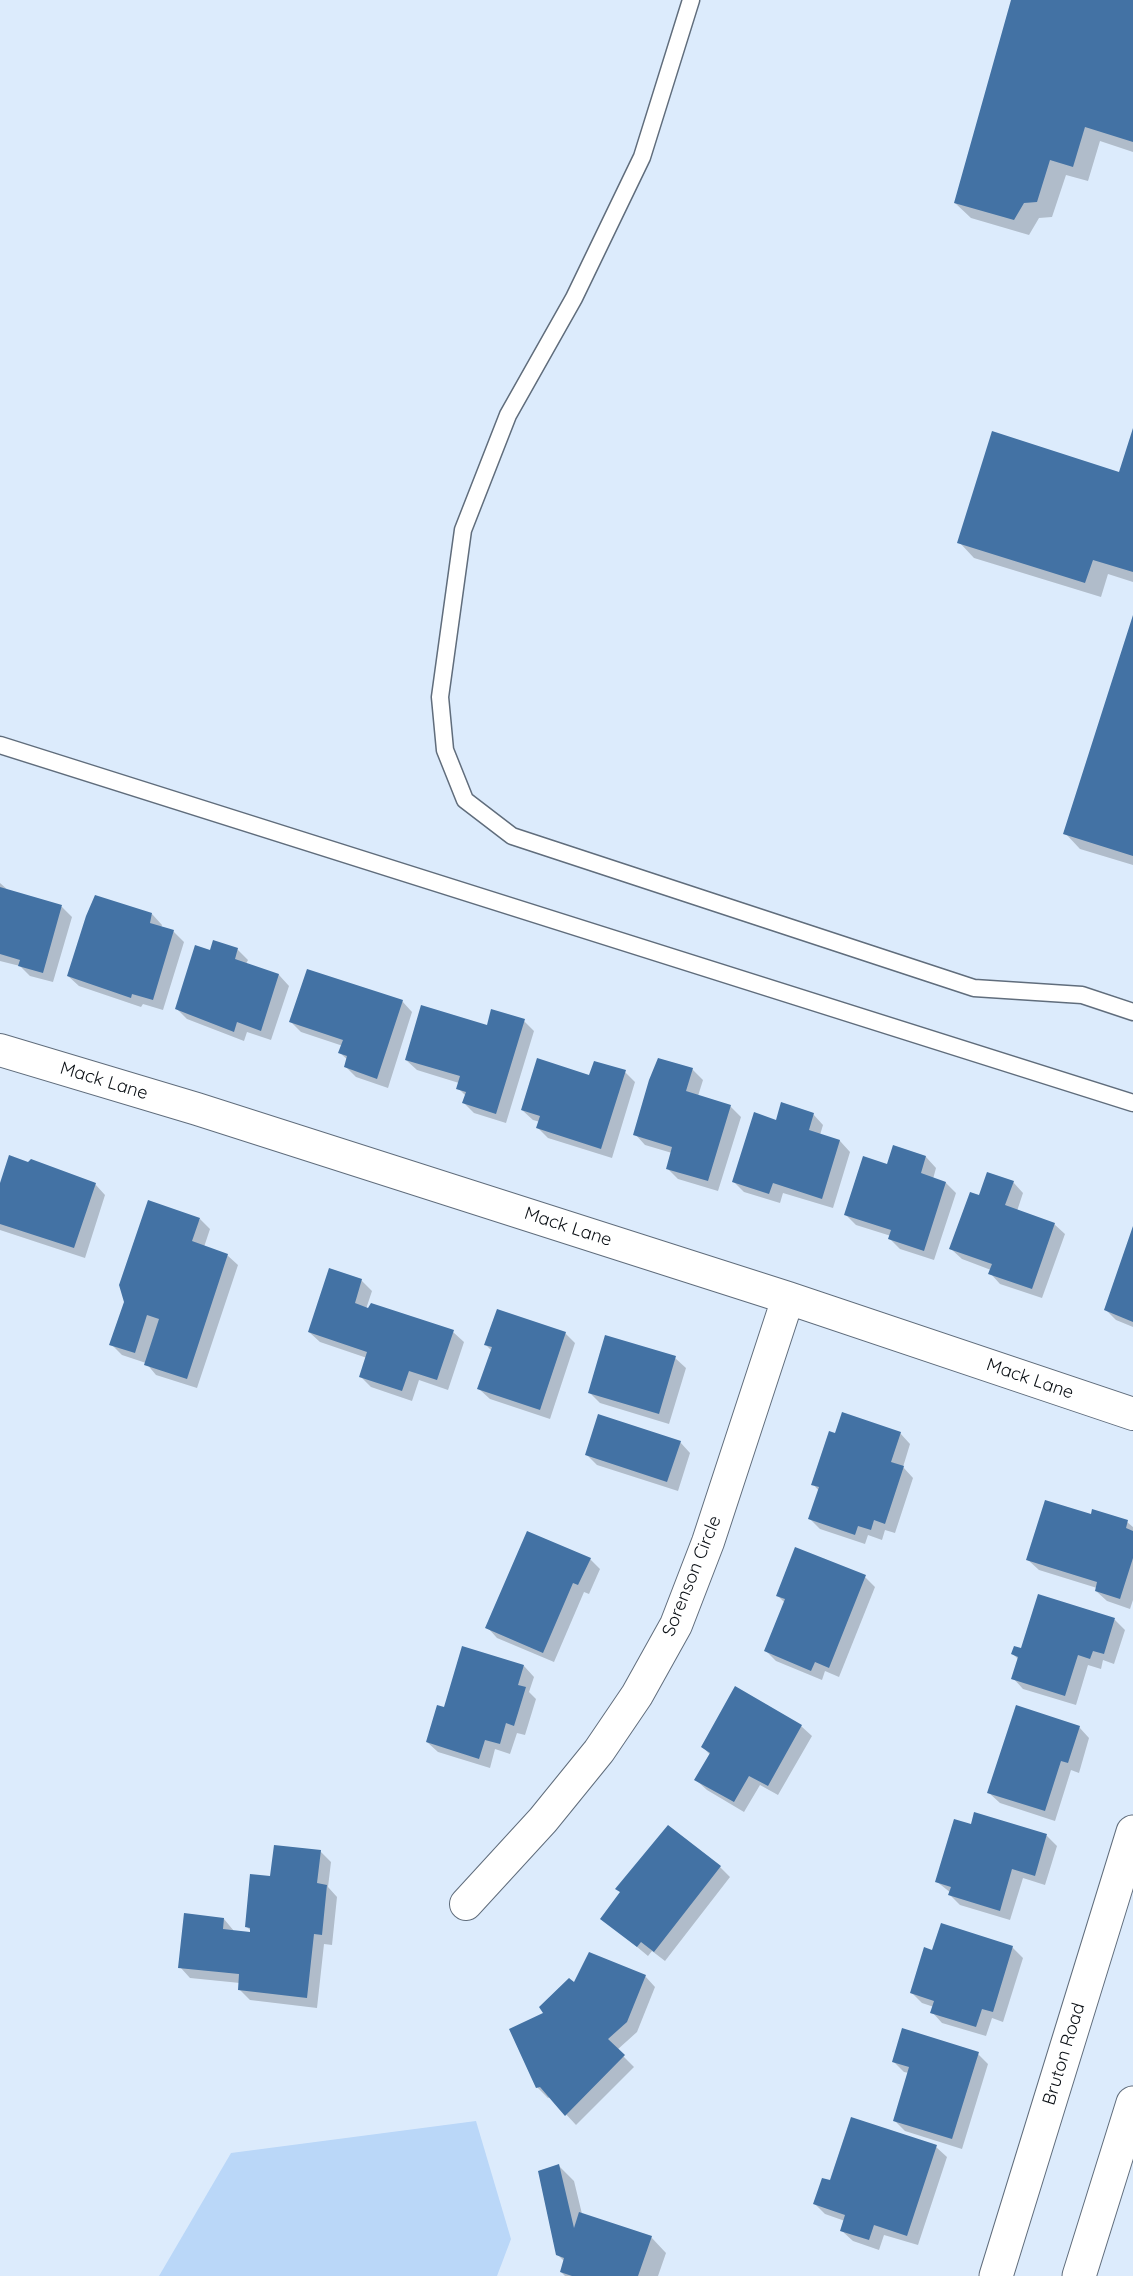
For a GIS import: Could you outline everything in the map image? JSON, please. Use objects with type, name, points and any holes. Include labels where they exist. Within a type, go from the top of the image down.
[{"type":"main road","name":"Bruton Road","points":[[996,2276],[1133,1832]]},
{"type":"main road","points":[[1079,2276],[1133,2103]]},
{"type":"street","name":"Mack Lane","points":[[0,1050],[197,1109],[788,1298],[1133,1414]]},
{"type":"street","name":"Sorenson Circle","points":[[466,1904],[543,1820],[599,1751],[637,1695],[676,1625],[708,1542],[788,1298]]},
{"type":"lane","points":[[691,0],[642,157],[574,298],[508,415],[463,530],[440,697],[445,750],[465,800],[512,836],[974,988],[1082,995],[1133,1012]]},
{"type":"lane","points":[[0,745],[1133,1103]]},
{"type":"shaded area","points":[[476,2121],[511,2239],[497,2276],[159,2276],[231,2153]]},
{"type":"building","points":[[1011,0],[1133,0],[1133,142],[1085,127],[1073,167],[1050,160],[1037,202],[1024,203],[1014,220],[954,203]]},
{"type":"building","points":[[1133,428],[1133,572],[1093,560],[1085,583],[957,543],[992,431],[1119,472]]},
{"type":"building","points":[[1133,615],[1133,856],[1063,834]]},
{"type":"building","points":[[0,887],[62,905],[43,973],[18,966],[20,960],[0,954]]},
{"type":"building","points":[[95,895],[152,913],[150,923],[174,930],[153,1000],[132,994],[131,998],[67,976]]},
{"type":"building","points":[[213,940],[238,948],[235,959],[279,974],[261,1031],[237,1022],[234,1032],[175,1009],[195,945],[210,950]]},
{"type":"building","points":[[307,969],[403,1000],[377,1079],[344,1067],[347,1056],[338,1053],[343,1040],[289,1022]]},
{"type":"building","points":[[421,1005],[487,1025],[491,1009],[525,1019],[496,1114],[462,1103],[466,1092],[456,1089],[460,1076],[405,1060]]},
{"type":"building","points":[[537,1058],[589,1075],[594,1061],[626,1070],[601,1149],[536,1128],[540,1116],[521,1110]]},
{"type":"building","points":[[658,1058],[693,1068],[686,1091],[731,1105],[708,1181],[666,1169],[672,1147],[633,1135]]},
{"type":"building","points":[[781,1102],[814,1113],[809,1130],[840,1140],[822,1199],[773,1183],[769,1194],[732,1182],[754,1112],[776,1120]]},
{"type":"building","points":[[893,1145],[926,1156],[921,1173],[946,1182],[924,1251],[888,1239],[891,1230],[844,1215],[863,1156],[887,1164]]},
{"type":"building","points":[[9,1155],[28,1162],[31,1159],[96,1183],[74,1248],[0,1224],[0,1183]]},
{"type":"building","points":[[987,1172],[1014,1181],[1005,1205],[1055,1223],[1032,1289],[988,1274],[992,1264],[949,1249],[970,1192],[979,1195]]},
{"type":"building","points":[[148,1200],[200,1218],[192,1241],[228,1254],[187,1379],[144,1365],[159,1319],[147,1315],[135,1353],[109,1345],[124,1302],[119,1285]]},
{"type":"building","points":[[1133,1226],[1133,1322],[1104,1310]]},
{"type":"building","points":[[329,1268],[362,1279],[355,1303],[368,1308],[371,1303],[454,1330],[437,1380],[409,1371],[402,1391],[359,1377],[367,1352],[308,1332]]},
{"type":"building","points":[[497,1309],[566,1332],[540,1410],[477,1389],[492,1347],[484,1345]]},
{"type":"building","points":[[605,1335],[676,1356],[659,1414],[588,1393]]},
{"type":"building","points":[[842,1412],[901,1432],[891,1462],[904,1466],[885,1524],[874,1520],[871,1530],[858,1526],[855,1535],[808,1519],[819,1487],[811,1485],[829,1431],[835,1433]]},
{"type":"building","points":[[598,1414],[681,1441],[667,1482],[585,1455]]},
{"type":"building","points":[[1045,1500],[1091,1514],[1092,1509],[1128,1520],[1126,1528],[1133,1531],[1133,1558],[1120,1599],[1095,1591],[1097,1582],[1026,1560]]},
{"type":"building","points":[[527,1531],[591,1558],[578,1585],[573,1583],[543,1653],[485,1628]]},
{"type":"building","points":[[795,1547],[866,1575],[829,1668],[815,1662],[811,1671],[764,1651],[785,1599],[776,1596]]},
{"type":"building","points":[[1038,1594],[1115,1618],[1104,1654],[1093,1651],[1090,1659],[1078,1655],[1065,1696],[1011,1679],[1018,1657],[1011,1654],[1014,1646],[1021,1648]]},
{"type":"building","points":[[462,1646],[524,1665],[518,1685],[526,1687],[514,1726],[506,1723],[500,1744],[485,1740],[479,1759],[426,1742],[437,1705],[444,1707]]},
{"type":"building","points":[[735,1686],[802,1725],[768,1786],[749,1776],[734,1802],[694,1780],[710,1753],[701,1747]]},
{"type":"building","points":[[1016,1705],[1080,1726],[1068,1763],[1061,1761],[1045,1811],[987,1793]]},
{"type":"building","points":[[974,1812],[1047,1834],[1035,1876],[1012,1869],[1000,1911],[948,1895],[951,1887],[935,1882],[954,1819],[971,1824]]},
{"type":"building","points":[[668,1825],[721,1866],[654,1952],[641,1942],[637,1947],[600,1919],[620,1892],[615,1889]]},
{"type":"building","points":[[274,1845],[321,1850],[317,1883],[327,1885],[322,1935],[314,1934],[307,1998],[238,1990],[239,1974],[178,1968],[184,1913],[224,1918],[223,1929],[250,1932],[250,1928],[245,1927],[250,1874],[270,1876]]},
{"type":"building","points":[[941,1923],[1013,1946],[993,2012],[982,2009],[976,2027],[930,2013],[934,2001],[910,1993],[924,1947],[932,1950]]},
{"type":"building","points":[[589,1952],[646,1975],[627,2022],[608,2039],[625,2055],[565,2116],[540,2087],[536,2088],[509,2029],[543,2013],[539,2007],[569,1978],[574,1982]]},
{"type":"building","points":[[902,2028],[979,2052],[952,2139],[893,2121],[909,2067],[892,2062]]},
{"type":"building","points":[[851,2117],[937,2145],[907,2236],[874,2225],[869,2240],[840,2231],[845,2215],[813,2204],[822,2178],[830,2180]]},
{"type":"building","points":[[559,2164],[574,2228],[579,2212],[652,2236],[638,2276],[572,2276],[560,2272],[564,2258],[556,2255],[538,2171]]}]
